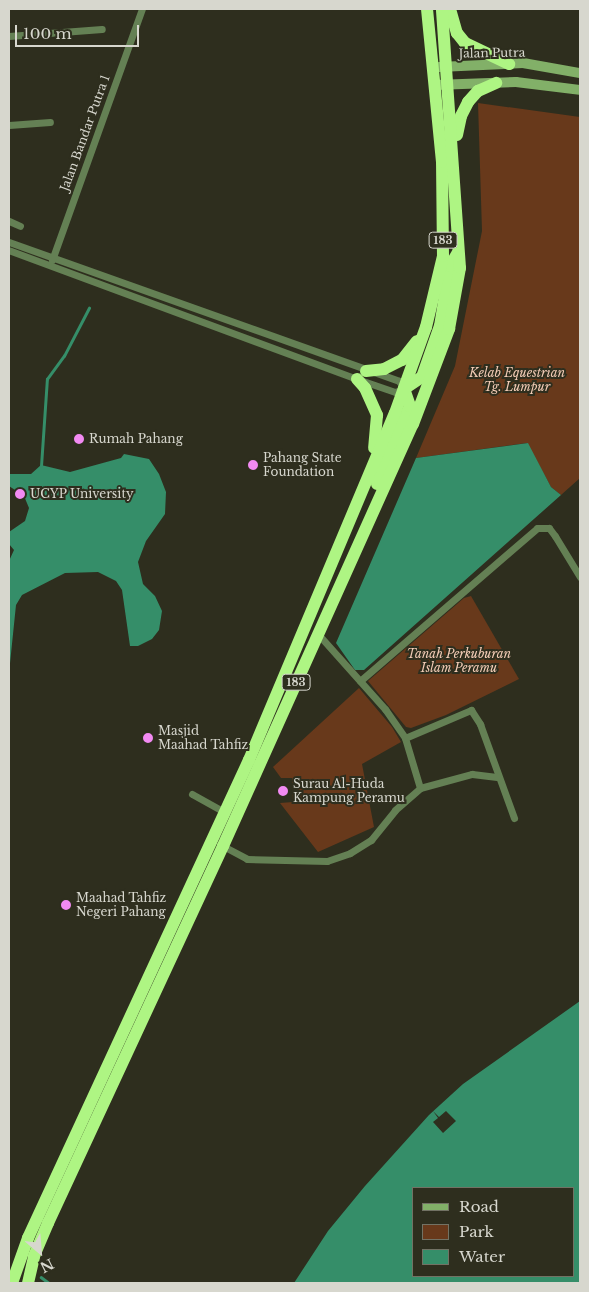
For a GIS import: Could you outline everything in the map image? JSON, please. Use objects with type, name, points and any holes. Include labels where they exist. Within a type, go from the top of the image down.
[{"type":"highway","name":"183","points":[[28,1283],[28,1255],[224,812],[369,475],[404,389],[426,327],[443,256],[442,162],[427,9]]},
{"type":"highway","name":"183","points":[[12,1283],[28,1255],[223,846],[413,424],[449,329],[460,268],[450,84],[442,9]]},
{"type":"highway","points":[[450,9],[457,34],[465,42],[509,64]]},
{"type":"highway","points":[[453,156],[461,116],[468,102],[478,91],[496,82]]},
{"type":"highway","points":[[371,516],[370,501],[410,406],[404,389],[422,377],[440,326],[450,266],[458,252]]},
{"type":"highway","points":[[369,475],[378,431],[377,415],[365,388],[362,375],[384,369],[402,360],[426,327]]},
{"type":"main road","name":"Jalan Putra","points":[[433,67],[523,63],[580,73]]},
{"type":"main road","points":[[434,85],[496,82],[543,83],[580,90]]},
{"type":"street","name":"Jalan Bandar Putra 1","points":[[50,265],[142,9]]},
{"type":"street","points":[[9,36],[102,29]]},
{"type":"street","points":[[9,125],[50,122]]},
{"type":"street","points":[[9,222],[20,226]]},
{"type":"street","points":[[9,242],[362,375],[395,392],[404,389],[398,381],[362,375],[9,250]]},
{"type":"street","points":[[360,681],[537,528],[549,528],[580,577]]},
{"type":"street","points":[[318,633],[360,681],[405,738],[420,788]]},
{"type":"street","points":[[405,738],[471,710],[480,724],[497,778],[514,818]]},
{"type":"street","points":[[223,846],[241,856],[257,860],[335,859],[371,840],[395,810],[420,788],[472,774],[497,778]]},
{"type":"street","points":[[192,794],[224,812]]},
{"type":"green space","name":"Kelab Equestrian Tg. Lumpur","points":[[478,103],[580,117],[580,478],[561,495],[551,487],[527,443],[416,458],[455,366],[482,231]]},
{"type":"green space","name":"Tanah Perkuburan Islam Peramu","points":[[471,596],[519,679],[446,715],[411,728],[406,727],[368,681],[464,598]]},
{"type":"green space","points":[[359,688],[392,727],[401,742],[362,764],[374,827],[318,852],[280,803],[293,802],[292,778],[281,778],[273,767]]},
{"type":"water","points":[[528,443],[551,487],[561,495],[364,670],[355,670],[336,643],[416,458]]},
{"type":"water","points":[[124,454],[149,459],[159,474],[166,492],[165,514],[146,541],[138,562],[143,584],[155,596],[162,611],[159,630],[152,639],[138,646],[130,646],[122,590],[116,581],[98,572],[65,573],[22,595],[16,605],[9,673],[9,561],[14,550],[9,544],[9,532],[25,521],[29,508],[24,496],[9,486],[9,474],[31,474],[41,465],[70,472],[121,458]]},
{"type":"water","points":[[580,1001],[580,1283],[294,1283],[328,1231],[365,1186],[429,1115],[463,1084]]},
{"type":"pier","points":[[433,1111],[439,1117],[446,1111],[456,1121],[443,1133],[433,1122],[438,1118]]},
{"type":"waterway","points":[[41,466],[47,379],[64,356],[89,308]]},
{"type":"waterway","points":[[41,1277],[49,1283]]},
{"type":"place","name":"Rumah Pahang","points":[[79,439]]},
{"type":"place","name":"Pahang State Foundation","points":[[253,465]]},
{"type":"place","name":"UCYP University","points":[[20,494]]},
{"type":"place","name":"Masjid Maahad Tahfiz","points":[[148,738]]},
{"type":"place","name":"Surau Al-Huda Kampung Peramu","points":[[283,791]]},
{"type":"place","name":"Maahad Tahfiz Negeri Pahang","points":[[66,905]]}]
